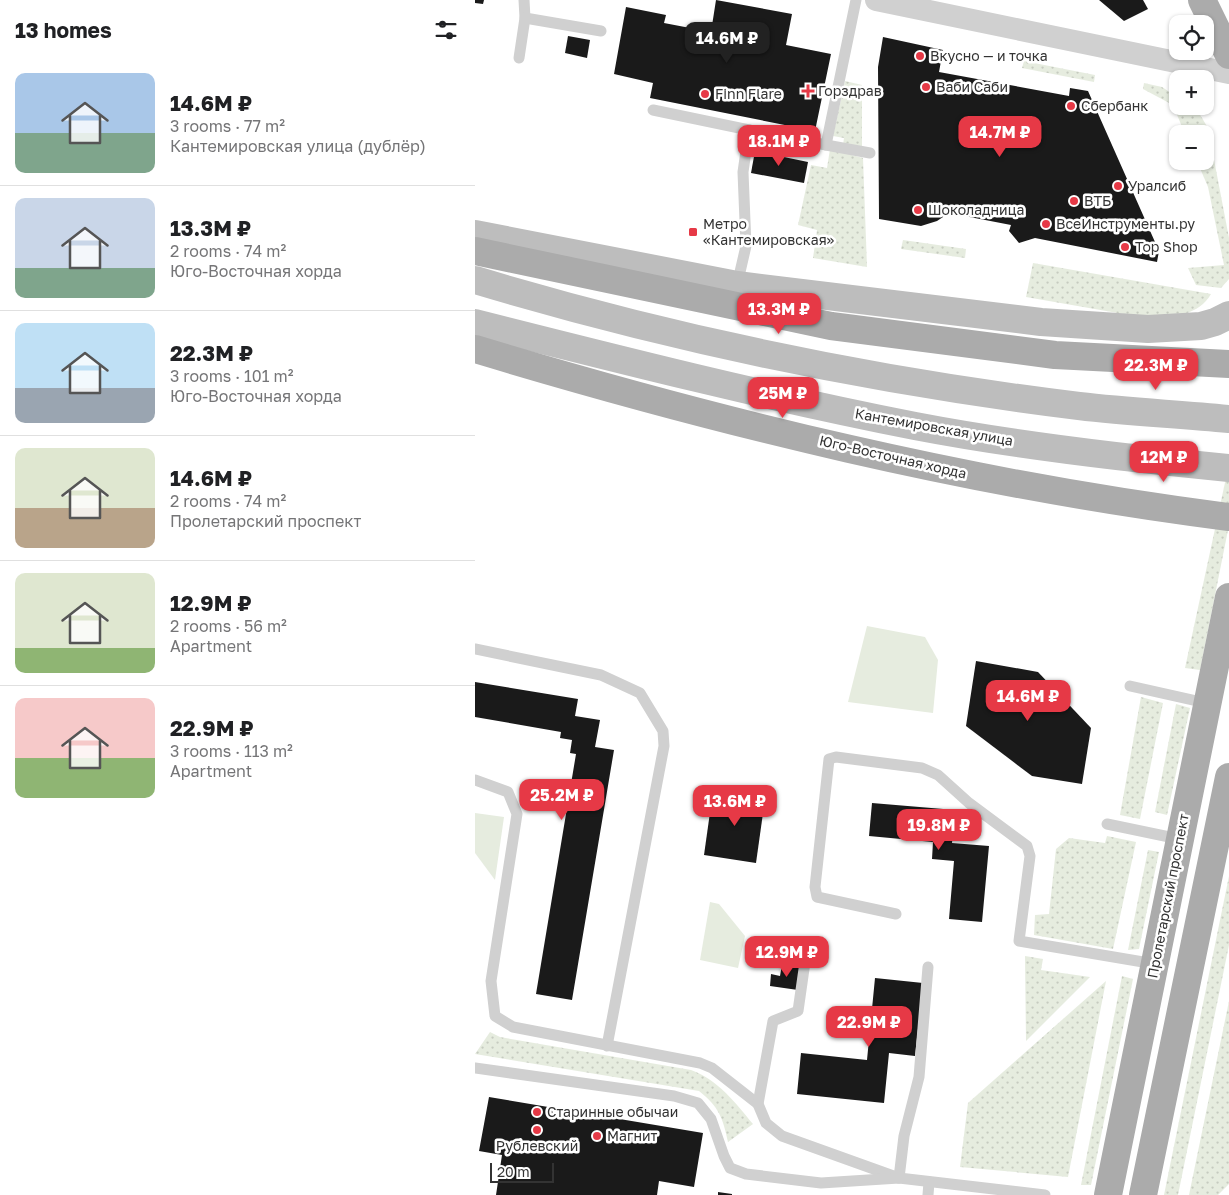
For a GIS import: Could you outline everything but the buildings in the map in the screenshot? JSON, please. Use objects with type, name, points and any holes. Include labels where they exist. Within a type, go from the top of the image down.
[{"type":"main road","points":[[1202,0],[1229,55]]},
{"type":"main road","points":[[475,234],[737,285],[1041,322],[1148,330],[1201,326],[1229,315]]},
{"type":"main road","points":[[475,251],[831,326],[1055,356],[1229,364]]},
{"type":"main road","points":[[475,280],[535,298],[738,348],[881,377],[1079,406],[1229,419]]},
{"type":"main road","name":"Кантемировская улица","points":[[475,323],[669,372],[916,426],[1103,456],[1229,468]]},
{"type":"main road","name":"Юго-Восточная хорда","points":[[475,349],[611,390],[803,437],[973,475],[1097,498],[1229,517]]},
{"type":"main road","name":"Пролетарский проспект","points":[[1108,1195],[1206,702],[1229,597]]},
{"type":"main road","points":[[1143,1195],[1229,777]]},
{"type":"street","points":[[876,0],[1229,73]]},
{"type":"lane","points":[[519,58],[525,18],[525,0]]},
{"type":"lane","points":[[826,144],[856,0]]},
{"type":"lane","points":[[525,18],[601,31]]},
{"type":"lane","points":[[653,110],[870,153]]},
{"type":"lane","points":[[737,285],[746,246],[743,172],[749,130]]},
{"type":"lane","points":[[475,649],[601,675],[640,693],[663,730],[664,746],[607,1046]]},
{"type":"lane","points":[[1130,686],[1206,702]]},
{"type":"lane","points":[[896,914],[817,897],[816,878],[829,759],[836,757],[922,768],[938,775],[969,803],[1027,846],[1030,856],[1019,941],[1155,964]]},
{"type":"lane","points":[[475,780],[508,792],[517,814],[491,981],[495,1016],[513,1027],[700,1063],[712,1068],[758,1104],[767,1123],[782,1136],[899,1178],[1045,1195]]},
{"type":"lane","points":[[1107,824],[1179,839]]},
{"type":"lane","points":[[758,1104],[773,1021],[798,1011],[805,962]]},
{"type":"lane","points":[[899,1178],[904,1136],[919,1078],[928,967]]},
{"type":"lane","points":[[475,1068],[674,1096],[698,1103],[711,1119],[723,1156],[730,1168],[745,1174],[820,1189],[899,1178]]},
{"type":"lane","points":[[927,1195],[929,1182]]},
{"type":"shaded area","points":[[1024,61],[1095,75],[1094,82],[1022,68]]},
{"type":"shaded area","points":[[845,81],[862,85],[862,148],[843,145],[844,138],[833,136]]},
{"type":"shaded area","points":[[1144,83],[1162,87],[1169,92],[1169,103],[1143,89]]},
{"type":"shaded area","points":[[1177,115],[1200,115],[1206,125],[1181,125]]},
{"type":"shaded area","points":[[830,149],[863,158],[867,267],[813,258],[817,230],[798,225],[811,165],[827,168]]},
{"type":"shaded area","points":[[1214,159],[1229,238],[1229,279],[1221,288],[1196,285],[1188,268],[1224,265],[1208,187],[1201,170],[1214,170]]},
{"type":"shaded area","points":[[903,240],[966,249],[965,258],[901,249]]},
{"type":"shaded area","points":[[1033,263],[1211,294],[1206,301],[1193,311],[1177,316],[1152,319],[1026,297]]},
{"type":"shaded area","points":[[1229,464],[1229,525],[1200,670],[1185,668]]},
{"type":"shaded area","points":[[867,626],[925,637],[938,660],[933,713],[848,702]]},
{"type":"shaded area","points":[[1141,697],[1163,703],[1140,819],[1120,815]]},
{"type":"shaded area","points":[[1176,704],[1190,708],[1167,815],[1155,812]]},
{"type":"shaded area","points":[[475,813],[504,817],[495,880],[475,853]]},
{"type":"shaded area","points":[[1107,836],[1136,842],[1113,949],[1034,935],[1035,915],[1049,914],[1056,849],[1069,838],[1105,843]]},
{"type":"shaded area","points":[[1148,850],[1159,852],[1139,949],[1128,950]]},
{"type":"shaded area","points":[[1229,876],[1229,945],[1178,1195],[1164,1195]]},
{"type":"shaded area","points":[[710,902],[719,904],[745,936],[738,968],[700,960]]},
{"type":"shaded area","points":[[1025,956],[1043,959],[1041,970],[1090,977],[1026,1041]]},
{"type":"shaded area","points":[[1122,976],[1133,979],[1091,1185],[1081,1185]]},
{"type":"shaded area","points":[[1106,981],[1068,1177],[960,1167],[968,1103]]},
{"type":"shaded area","points":[[1229,1001],[1229,1184],[1218,1195],[1189,1195]]},
{"type":"shaded area","points":[[490,1032],[500,1037],[691,1070],[701,1074],[718,1086],[733,1100],[753,1124],[728,1142],[724,1126],[716,1108],[699,1091],[475,1054]]},
{"type":"place","name":"Вкусно — и точка","points":[[920,56]]},
{"type":"place","name":"Ваби Саби","points":[[926,87]]},
{"type":"place","name":"Горздрав","points":[[808,91]]},
{"type":"place","name":"Finn Flare","points":[[705,94]]},
{"type":"place","name":"Сбербанк","points":[[1071,106]]},
{"type":"place","name":"Уралсиб","points":[[1118,186]]},
{"type":"place","name":"ВТБ","points":[[1074,201]]},
{"type":"place","name":"Шоколадница","points":[[918,210]]},
{"type":"place","name":"ВсеИнструменты.ру","points":[[1046,224]]},
{"type":"place","name":"Метро «Кантемировская»","points":[[693,232]]},
{"type":"place","name":"Top Shop","points":[[1125,247]]},
{"type":"place","name":"Старинные обычаи","points":[[537,1112]]},
{"type":"place","name":"Рублевский","points":[[537,1130]]},
{"type":"place","name":"Магнит","points":[[597,1136]]}]
